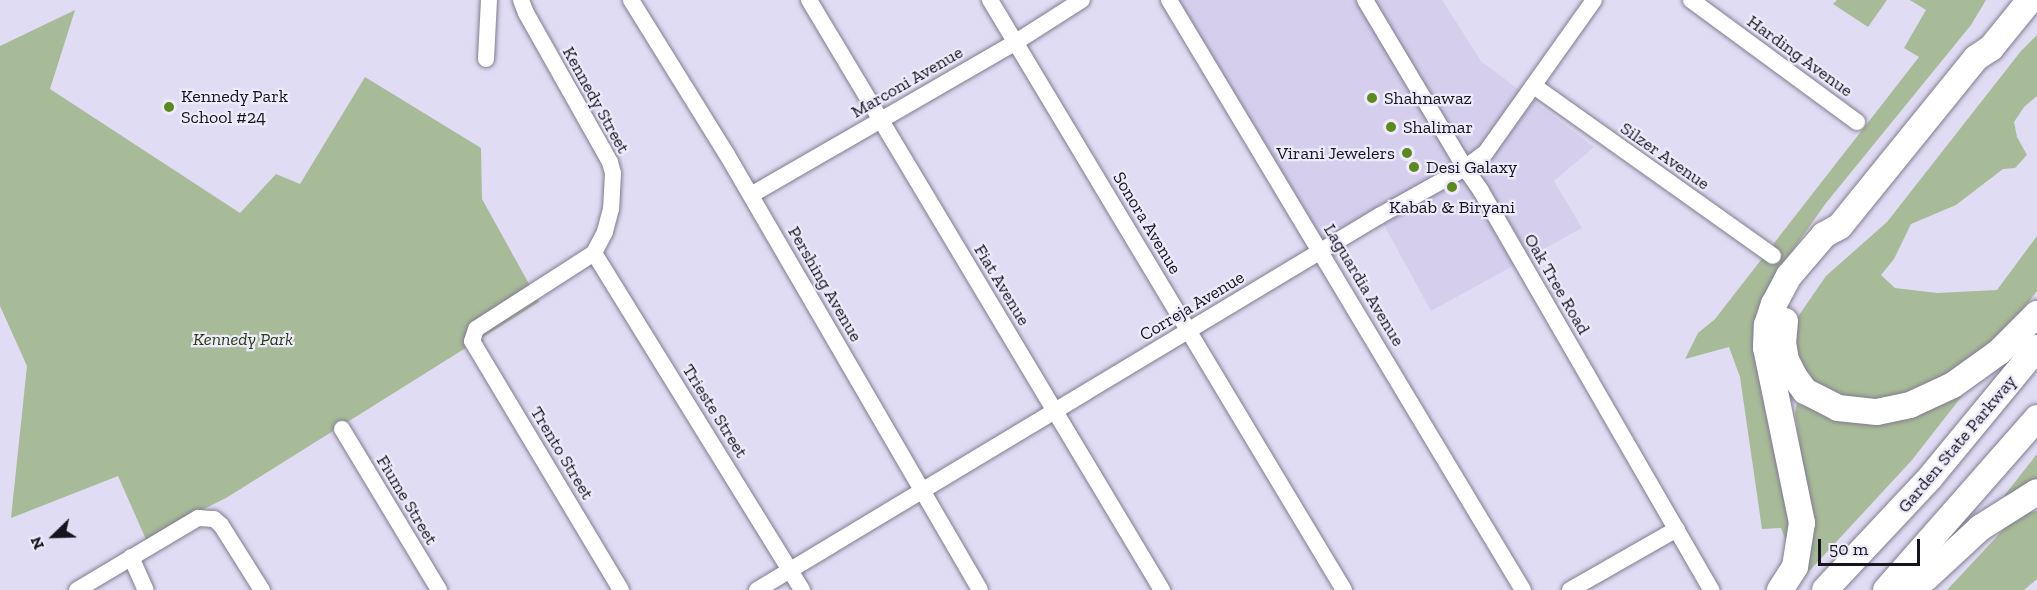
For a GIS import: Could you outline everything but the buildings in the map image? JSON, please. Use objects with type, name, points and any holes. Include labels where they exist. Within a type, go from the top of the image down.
[{"type":"highway","points":[[1976,58],[1981,37],[2011,0]]},
{"type":"highway","points":[[1780,590],[1796,561],[1802,523],[1767,359],[1767,325],[1774,304],[1790,276],[1824,235],[1840,226],[1976,58],[1991,48],[2030,0]]},
{"type":"highway","points":[[2011,26],[2037,6]]},
{"type":"highway","points":[[1840,226],[1835,244],[1791,305],[1783,333],[1786,360],[1794,376],[1805,391],[1829,405],[1847,410],[1877,412],[1910,405],[1931,397],[1987,362],[2037,314]]},
{"type":"highway","name":"Garden State Parkway","points":[[1825,590],[1929,479],[2037,348]]},
{"type":"highway","points":[[1890,586],[2037,418]]},
{"type":"highway","points":[[1890,586],[1926,578],[1980,528],[2037,492]]},
{"type":"street","points":[[486,59],[489,0]]},
{"type":"street","name":"Kennedy Street","points":[[521,0],[610,162],[613,173],[610,209],[604,232],[594,253]]},
{"type":"street","name":"Pershing Avenue","points":[[631,0],[751,195],[981,590]]},
{"type":"street","name":"Fiat Avenue","points":[[808,0],[1162,590]]},
{"type":"street","name":"Sonora Avenue","points":[[990,0],[1344,590]]},
{"type":"street","name":"Marconi Avenue","points":[[751,195],[1016,42],[1082,0]]},
{"type":"street","name":"Laguardia Avenue","points":[[1169,0],[1523,590]]},
{"type":"street","name":"Oak Tree Road","points":[[1365,0],[1481,191],[1711,590]]},
{"type":"street","name":"Correja Avenue","points":[[758,590],[1465,168],[1486,152],[1594,0]]},
{"type":"street","name":"Harding Avenue","points":[[1691,0],[1857,122]]},
{"type":"street","name":"Silzer Avenue","points":[[1534,86],[1773,256]]},
{"type":"street","name":"Trento Street","points":[[594,253],[477,329],[472,336],[473,346],[621,590]]},
{"type":"street","name":"Trieste Street","points":[[594,253],[802,590]]},
{"type":"street","name":"Fiume Street","points":[[342,429],[439,590]]},
{"type":"street","points":[[77,590],[198,518],[214,519],[221,525],[262,590]]},
{"type":"street","points":[[1570,590],[1677,529]]},
{"type":"street","points":[[131,557],[146,590]]},
{"type":"shaded area","points":[[1169,0],[1442,0],[1481,61],[1594,147],[1554,181],[1582,228],[1431,311],[1379,216],[1322,252]]},
{"type":"green space","points":[[1837,0],[1887,0],[1868,27],[1833,4]]},
{"type":"green space","points":[[1910,0],[1986,0],[1971,25],[1826,203],[1790,254],[1770,290],[1790,510],[1789,549],[1781,528],[1762,529],[1740,377],[1729,347],[1685,359],[1698,333],[1715,319],[1919,57],[1904,48],[1926,10]]},
{"type":"green space","name":"Kennedy Park","points":[[75,10],[50,89],[240,213],[276,174],[300,184],[365,77],[481,148],[482,199],[539,302],[226,498],[184,519],[148,544],[118,476],[11,518],[27,366],[0,306],[0,46]]},
{"type":"green space","points":[[2037,35],[2037,96],[2024,107],[2014,122],[2017,137],[2027,155],[2015,168],[2003,169],[1956,205],[1911,224],[1894,259],[1881,275],[1895,288],[1937,293],[1997,290],[2037,236],[2037,291],[2012,324],[1965,365],[1913,394],[1862,404],[1818,388],[1799,363],[1795,342],[1797,318],[1826,276],[1887,222],[2021,51]]},
{"type":"green space","points":[[1969,387],[1912,460],[1801,580],[1802,462],[1795,413],[1797,403],[1828,415]]},
{"type":"green space","points":[[2037,454],[2037,486],[2009,498],[2004,496]]},
{"type":"green space","points":[[2037,511],[2037,579],[2024,590],[1947,590],[2017,515]]},
{"type":"place","name":"Shahnawaz","points":[[1372,98]]},
{"type":"place","name":"Kennedy Park School #24","points":[[169,107]]},
{"type":"place","name":"Shalimar","points":[[1391,127]]},
{"type":"place","name":"Virani Jewelers","points":[[1407,153]]},
{"type":"place","name":"Desi Galaxy","points":[[1414,167]]},
{"type":"place","name":"Kabab & Biryani","points":[[1452,187]]}]
